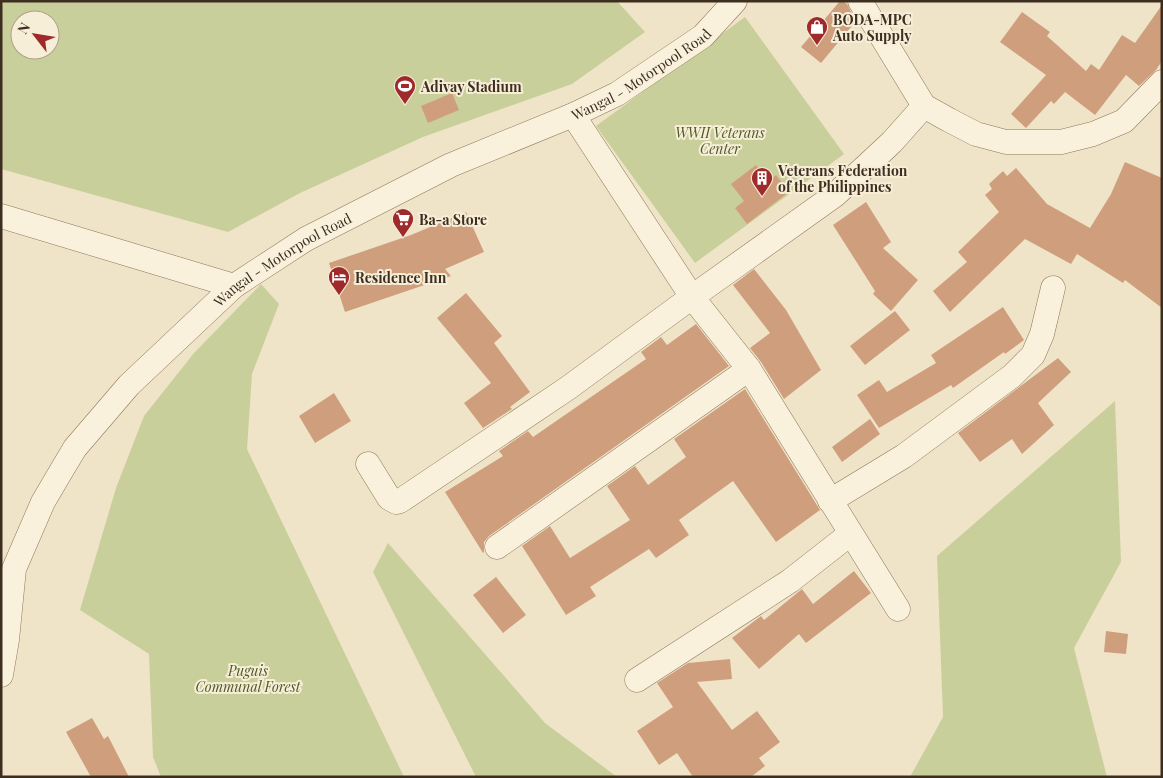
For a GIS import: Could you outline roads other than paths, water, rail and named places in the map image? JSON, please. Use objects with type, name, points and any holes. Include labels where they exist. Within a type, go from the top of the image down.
[{"type":"street","name":"Wangal - Motorpool Road","points":[[1,675],[14,569],[43,502],[75,448],[129,385],[234,286],[306,239],[451,165],[573,115],[617,94],[703,36],[735,1]]},
{"type":"street","points":[[860,1],[924,106],[984,136],[1006,142],[1061,142],[1093,134],[1124,121],[1162,82]]},
{"type":"street","points":[[368,464],[390,498],[396,502],[400,501],[561,393],[835,195],[892,142],[924,106]]},
{"type":"street","points":[[573,115],[692,297],[749,369],[898,609]]},
{"type":"street","points":[[1,216],[234,286]]},
{"type":"street","points":[[830,501],[904,456],[1012,376],[1033,354],[1042,334],[1054,288]]},
{"type":"street","points":[[496,547],[749,369]]},
{"type":"street","points":[[637,680],[790,581],[850,534]]},
{"type":"place","name":"BODA-MPC Auto Supply","points":[[817,46]]},
{"type":"place","name":"Adivay Stadium","points":[[405,105]]},
{"type":"place","name":"Veterans Federation of the Philippines","points":[[762,197]]},
{"type":"place","name":"Ba-a Store","points":[[403,238]]},
{"type":"place","name":"Residence Inn","points":[[339,296]]},
{"type":"park label","name":"WWII Veterans Center","points":[[720,140]]},
{"type":"park label","name":"Puguis Communal Forest","points":[[248,678]]}]
